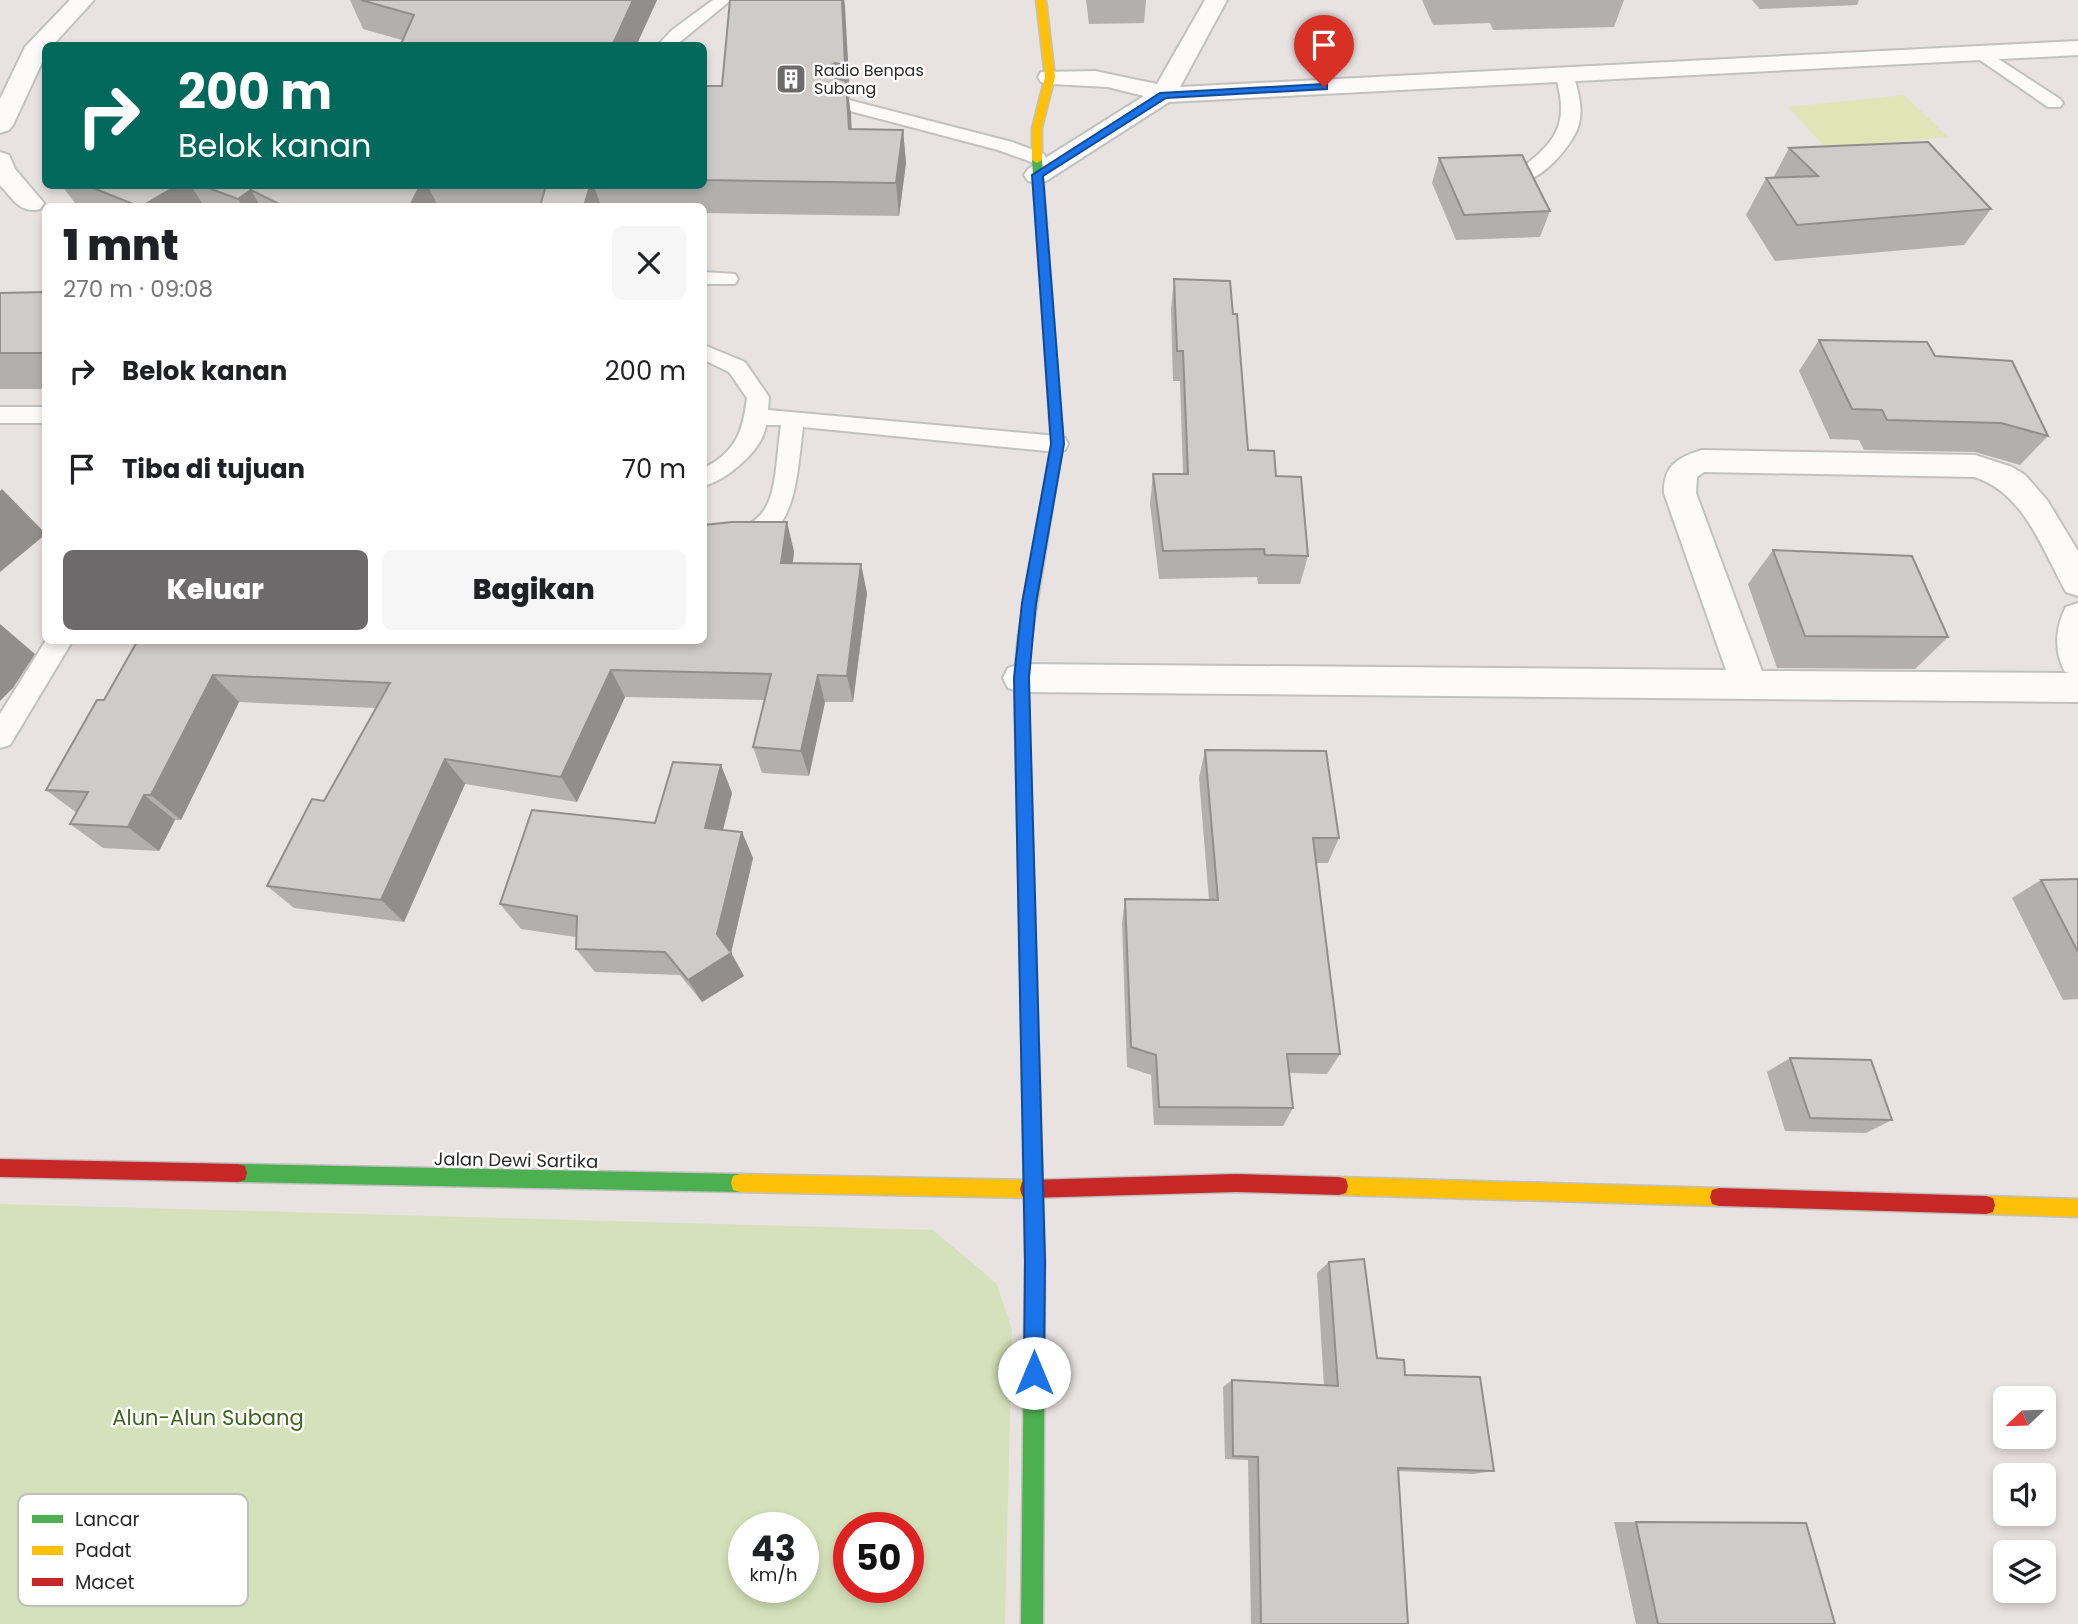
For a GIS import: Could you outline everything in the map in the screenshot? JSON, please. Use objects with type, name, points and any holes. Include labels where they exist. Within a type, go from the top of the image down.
[{"type":"main road","points":[[1032,1624],[1035,1261],[1031,1189],[1021,678],[1029,603],[1057,444],[1037,166],[1037,128],[1050,77],[1041,0]]},
{"type":"main road","name":"Jalan Dewi Sartika","points":[[0,1168],[1031,1189],[1236,1183],[2078,1208]]},
{"type":"street","points":[[0,125],[37,47],[83,0]]},
{"type":"street","points":[[1037,166],[1163,95],[1216,0]]},
{"type":"street","points":[[1050,77],[1088,76],[1126,80],[1163,95],[2078,47]]},
{"type":"street","points":[[0,160],[2,171],[31,203]]},
{"type":"street","points":[[1749,684],[1680,494],[1679,475],[1687,466],[1702,461],[1975,466],[2002,475],[2023,492],[2057,543],[2078,583]]},
{"type":"street","points":[[2078,616],[2074,655],[2078,662]]},
{"type":"street","points":[[1021,678],[2078,688]]},
{"type":"lane","points":[[669,42],[705,17],[723,0]]},
{"type":"lane","points":[[1983,54],[2054,103]]},
{"type":"lane","points":[[1523,176],[1548,159],[1567,138],[1571,100],[1564,74]]},
{"type":"lane","points":[[841,103],[1004,146],[1037,166]]},
{"type":"lane","points":[[707,278],[728,279]]},
{"type":"lane","points":[[707,353],[737,367],[758,397],[754,432],[726,467],[707,476]]},
{"type":"lane","points":[[0,415],[42,415]]},
{"type":"lane","points":[[756,417],[793,418],[1057,444]]},
{"type":"lane","points":[[707,544],[718,545],[750,536],[775,517],[793,418]]},
{"type":"lane","points":[[0,737],[58,644]]},
{"type":"green space","points":[[1904,95],[1948,137],[1827,149],[1788,107]]},
{"type":"green space","name":"Alun-Alun Subang","points":[[0,1204],[933,1230],[996,1283],[1012,1329],[1005,1624],[0,1624]]},
{"type":"building","points":[[361,0],[633,0],[614,42],[402,42],[414,15]]},
{"type":"building","points":[[730,0],[842,0],[845,65],[835,63],[826,68],[825,72],[846,81],[849,129],[903,130],[896,183],[707,180],[707,86],[722,86]]},
{"type":"building","points":[[1928,142],[1991,209],[1797,225],[1766,178],[1818,176],[1789,148]]},
{"type":"building","points":[[1522,155],[1550,211],[1464,215],[1439,158]]},
{"type":"building","points":[[96,189],[171,189],[147,203],[130,203]]},
{"type":"building","points":[[211,189],[418,189],[412,203],[277,203],[251,190],[238,199]]},
{"type":"building","points":[[545,189],[589,189],[585,203],[541,203]]},
{"type":"building","points":[[1174,279],[1230,281],[1233,314],[1237,314],[1248,450],[1274,451],[1276,476],[1301,477],[1308,556],[1265,555],[1264,549],[1163,551],[1153,474],[1188,474],[1183,351],[1177,351]]},
{"type":"building","points":[[42,292],[42,353],[0,353],[0,293]]},
{"type":"building","points":[[1819,340],[1927,342],[1935,356],[2012,361],[2048,436],[2001,423],[1887,420],[1882,410],[1852,409]]},
{"type":"building","points":[[787,522],[781,563],[861,564],[847,676],[818,675],[801,751],[753,747],[771,674],[611,670],[561,777],[445,759],[381,900],[267,886],[312,799],[324,801],[390,683],[213,675],[151,795],[144,795],[128,827],[70,824],[88,792],[46,790],[97,700],[104,700],[136,644],[707,644],[707,525]]},
{"type":"building","points":[[1773,550],[1912,556],[1948,637],[1805,636]]},
{"type":"building","points":[[1205,750],[1326,751],[1339,838],[1313,838],[1340,1054],[1287,1054],[1293,1108],[1159,1107],[1156,1055],[1131,1047],[1125,899],[1218,900]]},
{"type":"building","points":[[673,762],[721,765],[705,828],[742,832],[717,934],[731,953],[688,980],[665,952],[576,949],[577,916],[500,904],[532,810],[655,823]]},
{"type":"building","points":[[2078,879],[2078,952],[2041,880]]},
{"type":"building","points":[[1790,1058],[1871,1060],[1892,1120],[1810,1118]]},
{"type":"building","points":[[1364,1259],[1377,1358],[1404,1360],[1405,1375],[1480,1377],[1494,1471],[1398,1468],[1408,1624],[1261,1624],[1258,1457],[1233,1456],[1232,1380],[1338,1386],[1329,1262]]},
{"type":"building","points":[[1636,1522],[1806,1523],[1835,1624],[1658,1624]]},
{"type":"traffic: fast","points":[[1025,636],[1057,444],[1037,160]]},
{"type":"traffic: fast","points":[[1028,952],[1035,1261],[1032,1624]]},
{"type":"traffic: fast","points":[[238,1173],[740,1183]]},
{"type":"traffic: slow","points":[[1037,160],[1037,128],[1050,77],[1041,0]]},
{"type":"traffic: slow","points":[[740,1183],[1029,1189]]},
{"type":"traffic: slow","points":[[1339,1186],[1719,1197]]},
{"type":"traffic: slow","points":[[1986,1205],[2078,1208]]},
{"type":"traffic: jam","points":[[1025,636],[1021,678],[1028,952]]},
{"type":"traffic: jam","points":[[0,1168],[238,1173]]},
{"type":"traffic: jam","points":[[1029,1189],[1236,1183],[1339,1186]]},
{"type":"traffic: jam","points":[[1719,1197],[1986,1205]]},
{"type":"place","name":"Radio Benpas Subang","points":[[791,79]]},
{"type":"route","points":[[1034,1373],[1035,1261],[1031,1189],[1021,678],[1029,603],[1057,444],[1037,175],[1163,95],[1324,87]]}]
